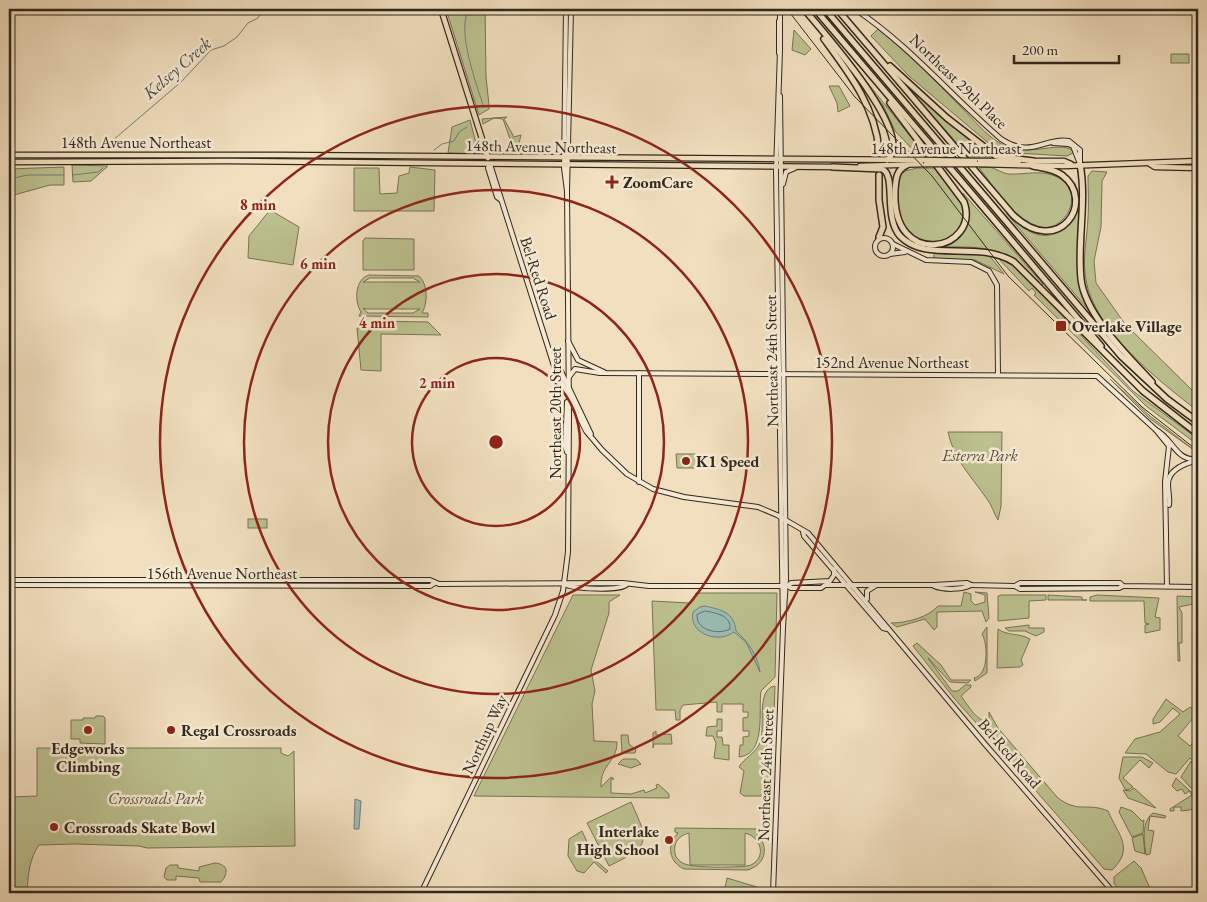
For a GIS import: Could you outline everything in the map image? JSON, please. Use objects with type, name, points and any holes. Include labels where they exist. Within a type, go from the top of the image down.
[{"type":"highway","points":[[803,9],[860,90],[876,126],[879,150]]},
{"type":"highway","points":[[803,9],[872,94],[886,117],[890,125],[892,147],[892,156],[887,160]]},
{"type":"highway","points":[[815,9],[1120,369]]},
{"type":"highway","points":[[825,9],[1121,356],[1167,399],[1198,422]]},
{"type":"highway","points":[[837,9],[1013,215],[1034,230],[1054,230],[1064,225],[1072,216],[1075,202],[1073,191],[1066,178],[1058,172],[1033,164],[999,158],[985,149],[937,110],[865,41]]},
{"type":"highway","points":[[858,61],[960,196],[965,206],[966,220],[962,230],[953,239],[942,243],[922,243],[913,239],[901,229],[896,212],[896,185],[898,172],[907,164]]},
{"type":"highway","points":[[1080,164],[1081,279],[1086,296],[1098,317],[1124,352],[1167,399]]},
{"type":"highway","points":[[833,167],[886,170],[890,178],[892,221],[897,231],[909,243],[927,250],[975,250],[1005,257],[1022,269],[1143,391],[1198,434]]},
{"type":"highway","points":[[879,175],[879,200],[883,227],[879,237]]},
{"type":"main road","name":"Bel-Red Road","points":[[441,9],[555,363],[554,366],[586,431],[615,464],[639,482],[669,494],[753,506],[784,518],[803,532],[808,533],[869,604],[887,629],[1114,893]]},
{"type":"main road","name":"Northeast 20th Street","points":[[566,9],[571,26]]},
{"type":"main road","name":"Northeast 20th Street","points":[[564,584],[568,552],[569,424],[566,9]]},
{"type":"main road","name":"Northeast 20th Street","points":[[567,158],[571,9]]},
{"type":"main road","name":"Northeast 24th Street","points":[[780,9],[777,132],[785,449],[784,518]]},
{"type":"main road","name":"Northeast 29th Place","points":[[855,9],[907,48],[1001,139],[1020,148],[1064,140],[1076,144],[1082,156],[1080,164]]},
{"type":"main road","name":"Northeast 20th Street","points":[[565,43],[570,62]]},
{"type":"main road","name":"Northeast 24th Street","points":[[779,94],[781,100],[781,136],[778,163],[781,199],[780,261]]},
{"type":"main road","points":[[777,132],[781,136]]},
{"type":"main road","points":[[156,161],[154,157],[165,155]]},
{"type":"main road","name":"148th Avenue Northeast","points":[[9,156],[242,155],[567,158],[778,163],[833,167],[924,162]]},
{"type":"main road","points":[[226,161],[242,159],[244,157],[242,155]]},
{"type":"main road","points":[[379,162],[390,160],[392,156]]},
{"type":"main road","name":"148th Avenue Northeast","points":[[9,162],[226,161],[567,165],[887,160],[1033,164],[1064,161],[1073,164],[1150,164],[1156,161],[1198,161]]},
{"type":"main road","name":"148th Avenue Northeast","points":[[1150,164],[1155,167],[1198,168]]},
{"type":"main road","points":[[781,199],[786,172],[801,166]]},
{"type":"main road","points":[[906,252],[882,256],[877,253],[875,244],[879,237],[890,240],[906,252],[932,261],[971,262],[986,268],[997,285],[998,375]]},
{"type":"main road","points":[[890,254],[893,244]]},
{"type":"main road","points":[[567,339],[578,360],[588,366],[607,372]]},
{"type":"main road","name":"Bel-Red Road","points":[[555,363],[558,365],[591,435]]},
{"type":"main road","points":[[568,380],[571,372],[577,368],[600,374],[607,372]]},
{"type":"main road","name":"152nd Avenue Northeast","points":[[607,372],[1100,377],[1125,404],[1169,439],[1180,455]]},
{"type":"main road","points":[[639,373],[639,482]]},
{"type":"main road","name":"Northeast 24th Street","points":[[773,893],[786,585],[780,436],[782,374]]},
{"type":"main road","points":[[568,397],[565,446],[568,454]]},
{"type":"main road","points":[[780,409],[784,424]]},
{"type":"main road","points":[[569,424],[574,419],[581,422]]},
{"type":"main road","name":"152nd Avenue Northeast","points":[[1156,430],[1167,442],[1170,449],[1168,456]]},
{"type":"main road","points":[[780,436],[785,449]]},
{"type":"main road","points":[[1167,586],[1168,456],[1173,453],[1189,460],[1198,459]]},
{"type":"main road","points":[[1168,507],[1170,504],[1168,481],[1171,474],[1183,462],[1180,455]]},
{"type":"main road","points":[[1167,461],[1170,467],[1178,468],[1198,459]]},
{"type":"main road","name":"Bel-Red Road","points":[[803,532],[804,536],[883,628],[887,629]]},
{"type":"main road","points":[[823,584],[832,580],[834,569]]},
{"type":"main road","name":"156th Avenue Northeast","points":[[9,580],[430,580],[435,583],[564,584],[571,588],[622,588],[626,585],[786,585],[791,583],[934,585],[967,583],[970,585],[1015,586],[1020,583],[1120,583],[1123,586],[1198,587]]},
{"type":"main road","points":[[299,586],[328,581]]},
{"type":"main road","name":"156th Avenue Northeast","points":[[9,585],[430,586],[435,583]]},
{"type":"main road","name":"Northup Way","points":[[421,893],[555,615],[564,584]]},
{"type":"main road","points":[[869,604],[866,592],[876,585]]},
{"type":"green space","points":[[446,9],[485,9],[486,77],[489,109],[479,115]]},
{"type":"green space","points":[[813,15],[927,157],[919,156],[895,131],[884,107],[812,17]]},
{"type":"green space","points":[[878,29],[911,57],[993,139],[1009,147],[1020,149],[1030,150],[1058,147],[1072,150],[1073,153],[1067,156],[999,152],[909,76],[871,36]]},
{"type":"green space","points":[[794,30],[811,49],[805,55],[792,50]]},
{"type":"green space","points":[[1171,54],[1189,54],[1189,63],[1171,63]]},
{"type":"green space","points":[[897,75],[950,124],[990,157],[969,157]]},
{"type":"green space","points":[[829,86],[839,86],[850,106],[838,112],[837,103]]},
{"type":"green space","points":[[507,117],[504,119],[514,137],[521,135],[519,143],[521,146],[527,147],[527,152],[523,152],[513,141],[513,138],[510,139],[503,119],[494,118]]},
{"type":"green space","points":[[494,118],[483,124],[482,119]]},
{"type":"green space","points":[[470,120],[478,151],[475,154],[448,153],[452,127]]},
{"type":"green space","points":[[72,165],[108,166],[91,181],[73,182]]},
{"type":"green space","points":[[64,167],[64,185],[50,185],[14,195],[9,199],[9,169]]},
{"type":"green space","points":[[410,167],[435,170],[434,211],[354,211],[354,168],[379,168],[380,194],[397,193],[399,176],[409,173]]},
{"type":"green space","points":[[990,167],[1008,174],[1045,173],[1057,177],[1067,184],[1071,194],[1071,204],[1068,213],[1061,221],[1052,226],[1041,228],[1030,224],[1015,213],[979,168]]},
{"type":"green space","points":[[917,168],[935,168],[952,187],[961,203],[963,209],[962,224],[954,234],[942,241],[928,242],[914,237],[904,224],[898,204],[900,175],[905,171]]},
{"type":"green space","points":[[1092,171],[1107,172],[1102,181],[1101,227],[1094,261],[1096,283],[1125,324],[1198,396],[1198,411],[1148,370],[1131,353],[1115,336],[1092,299],[1086,280],[1084,264],[1088,213],[1088,176]]},
{"type":"green space","points":[[963,193],[1042,285],[1019,264],[999,252],[988,249],[945,247],[958,238],[966,228],[968,211]]},
{"type":"green space","points":[[1079,206],[1080,290],[1091,313],[1006,213],[1021,226],[1033,233],[1050,235],[1057,233],[1070,222]]},
{"type":"green space","points":[[270,210],[299,227],[293,265],[248,258],[249,236]]},
{"type":"green space","points":[[365,238],[414,239],[414,270],[363,270],[363,241]]},
{"type":"green space","points":[[934,253],[989,255],[1004,274],[975,260],[934,259]]},
{"type":"green space","points":[[997,257],[1013,266],[1029,280],[1133,391],[1198,439],[1198,445],[1146,406],[1034,295],[1036,293],[1032,288],[1029,291]]},
{"type":"green space","points":[[369,275],[419,276],[424,284],[426,294],[422,313],[428,313],[428,317],[359,316],[361,312],[357,302],[357,291],[364,277]],"holes":[[[370,278],[413,278],[420,282],[363,282]],[[363,308],[366,309],[420,309],[413,313],[368,313]]]},
{"type":"green space","points":[[372,321],[428,322],[441,335],[381,334],[381,371],[361,370],[357,328],[369,328]]},
{"type":"green space","points":[[1110,379],[1150,416],[1198,453],[1149,418]]},
{"type":"green space","name":"Esterra Park","points":[[948,432],[1002,432],[1001,506],[998,520],[989,501],[954,451]]},
{"type":"green space","name":"K1 Speed","points":[[676,454],[696,454],[696,468],[677,468]]},
{"type":"green space","points":[[248,519],[267,519],[267,528],[248,528]]},
{"type":"green space","points":[[964,592],[971,594],[971,601],[975,605],[985,602],[985,595],[975,592],[987,593],[989,618],[986,622],[982,611],[937,612],[937,627],[934,630],[925,619],[897,627],[891,623],[917,619],[938,606],[961,606]]},
{"type":"green space","points":[[696,593],[777,593],[775,677],[761,691],[759,730],[754,748],[748,754],[739,757],[740,745],[743,745],[743,737],[749,736],[749,731],[743,731],[743,718],[748,717],[748,712],[743,712],[743,704],[722,704],[722,712],[717,712],[717,702],[683,705],[680,710],[680,720],[676,720],[675,710],[656,710],[652,601],[689,603],[694,600]]},
{"type":"green space","points":[[573,595],[620,595],[609,602],[609,613],[591,670],[595,691],[592,704],[594,741],[617,742],[614,755],[603,773],[601,787],[611,777],[614,779],[611,779],[611,793],[631,794],[644,790],[645,793],[657,788],[656,785],[658,784],[669,794],[669,798],[474,796]]},
{"type":"green space","points":[[1046,595],[1046,600],[1029,601],[1029,618],[998,621],[998,596]]},
{"type":"green space","points":[[1048,595],[1082,597],[1082,600],[1048,600]]},
{"type":"green space","points":[[1097,595],[1159,598],[1155,617],[1160,618],[1160,630],[1145,633],[1145,625],[1149,624],[1145,623],[1144,601],[1090,601],[1090,597]]},
{"type":"green space","points":[[1177,596],[1198,597],[1198,603],[1179,607],[1182,613],[1182,643],[1179,643],[1180,661],[1178,661]]},
{"type":"green space","points":[[1029,625],[1029,628],[1044,628],[1044,632],[1036,636],[1025,631],[1009,631],[1005,628]]},
{"type":"green space","points":[[987,627],[987,673],[975,681],[974,678],[979,676],[985,665],[986,652],[982,634]]},
{"type":"green space","points":[[998,629],[1005,633],[1030,639],[1021,660],[1023,665],[1020,667],[997,668]]},
{"type":"green space","points":[[917,643],[941,665],[951,680],[971,680],[968,683],[950,682],[928,658],[952,691],[958,691],[965,685],[971,685],[961,696],[971,710],[976,716],[989,724],[989,712],[998,728],[1057,797],[1077,807],[1094,807],[1108,811],[1120,834],[1123,848],[1119,862],[1112,870],[1104,869],[989,737],[989,728],[985,733],[954,698],[913,646]]},
{"type":"green space","points":[[775,686],[771,796],[744,796],[740,793],[744,771],[739,767],[760,743],[765,694]]},
{"type":"green space","points":[[1166,699],[1183,712],[1190,707],[1198,712],[1178,736],[1190,746],[1198,738],[1198,765],[1190,758],[1176,774],[1168,772],[1146,754],[1125,753],[1135,739],[1160,732],[1180,714],[1173,708],[1160,722],[1153,724],[1153,719]]},
{"type":"green space","name":"Edgeworks Climbing","points":[[96,716],[103,716],[105,718],[105,744],[80,743],[80,739],[71,739],[71,720],[83,720],[83,718],[95,718]]},
{"type":"green space","points":[[717,719],[722,719],[722,731],[717,731],[717,737],[722,737],[723,745],[729,745],[729,760],[714,758],[716,743],[713,736],[706,736],[707,727],[717,726]]},
{"type":"green space","points":[[656,731],[656,735],[671,734],[672,744],[654,744],[653,748],[653,733]]},
{"type":"green space","points":[[621,735],[628,735],[629,744],[636,750],[635,753],[622,753]]},
{"type":"green space","name":"Crossroads Park","points":[[37,748],[281,748],[281,753],[288,756],[294,751],[295,846],[147,848],[139,846],[75,844],[39,845],[31,862],[27,893],[9,893],[9,797],[37,796]]},
{"type":"green space","points":[[1123,757],[1142,757],[1153,763],[1149,768],[1140,760],[1123,778],[1133,787],[1128,790],[1125,789],[1119,778]]},
{"type":"green space","points":[[623,759],[636,759],[641,764],[631,768],[618,764]]},
{"type":"green space","points":[[1191,761],[1193,766],[1198,768],[1198,789],[1191,788],[1181,777]]},
{"type":"green space","points":[[1176,778],[1191,792],[1198,791],[1197,809],[1181,811],[1181,807],[1174,807],[1174,811],[1170,811],[1170,809],[1192,795],[1189,791],[1185,794],[1182,789],[1177,791],[1172,786]]},
{"type":"green space","points":[[1134,788],[1156,808],[1128,798],[1123,790],[1130,791]]},
{"type":"green space","points":[[631,802],[641,826],[642,842],[639,848],[609,866],[587,823]]},
{"type":"green space","points":[[1121,807],[1132,811],[1142,821],[1144,820],[1143,833],[1132,837],[1119,812]]},
{"type":"green space","points":[[1153,813],[1166,816],[1165,818],[1150,816]]},
{"type":"green space","points":[[1150,816],[1148,830],[1154,831],[1150,854],[1146,855],[1144,838],[1147,821]]},
{"type":"green space","points":[[675,828],[760,829],[760,833],[757,834],[763,845],[764,855],[758,865],[747,870],[684,869],[675,862],[671,853],[672,843],[678,833],[675,832]],"holes":[[[689,833],[690,865],[682,863],[676,857],[675,845],[681,836]],[[745,833],[751,835],[760,848],[759,857],[751,865],[738,867],[690,865],[745,865]]]},
{"type":"green space","points":[[582,831],[596,861],[608,871],[606,873],[594,862],[584,873],[577,871],[568,856],[569,839]]},
{"type":"green space","points":[[1143,834],[1145,854],[1135,851],[1132,838]]},
{"type":"green space","points":[[1134,861],[1141,868],[1152,893],[1123,893],[1114,884],[1114,877]]},
{"type":"green space","points":[[215,863],[223,865],[226,870],[221,882],[200,882],[199,878],[176,876],[176,880],[167,880],[164,877],[166,868],[170,865],[178,865],[178,868],[199,871],[199,867]]},
{"type":"green space","points":[[727,878],[757,887],[755,893],[724,893]]},
{"type":"water","points":[[705,606],[722,611],[730,616],[736,631],[749,644],[755,654],[760,672],[746,642],[734,632],[721,637],[713,637],[706,635],[695,626],[693,612]]},
{"type":"water","points":[[355,799],[361,801],[359,829],[354,829]]},
{"type":"waterway","name":"Kelsey Creek","points":[[109,150],[112,141],[181,82],[211,50],[224,46],[237,37],[248,23],[258,18],[263,9]]},
{"type":"waterway","points":[[469,9],[466,18],[466,43],[468,56],[483,105]]},
{"type":"waterway","points":[[434,150],[442,144],[454,141],[459,132],[467,127]]},
{"type":"waterway","name":"Kelsey Creek","points":[[73,175],[98,172],[103,168]]},
{"type":"waterway","name":"Kelsey Creek","points":[[9,179],[28,175],[64,175]]},
{"type":"tunnel","points":[[879,150],[879,170]]},
{"type":"tram line","points":[[787,9],[855,97],[932,176],[1008,276],[1142,407],[1198,451]]},
{"type":"place","name":"ZoomCare","points":[[612,182]]},
{"type":"place","name":"Overlake Village","points":[[1061,326]]},
{"type":"place","name":"K1 Speed","points":[[686,461]]},
{"type":"place","name":"Edgeworks Climbing","points":[[88,730]]},
{"type":"place","name":"Regal Crossroads","points":[[171,730]]},
{"type":"place","name":"Crossroads Skate Bowl","points":[[54,827]]},
{"type":"place","name":"Interlake High School","points":[[669,840]]}]
